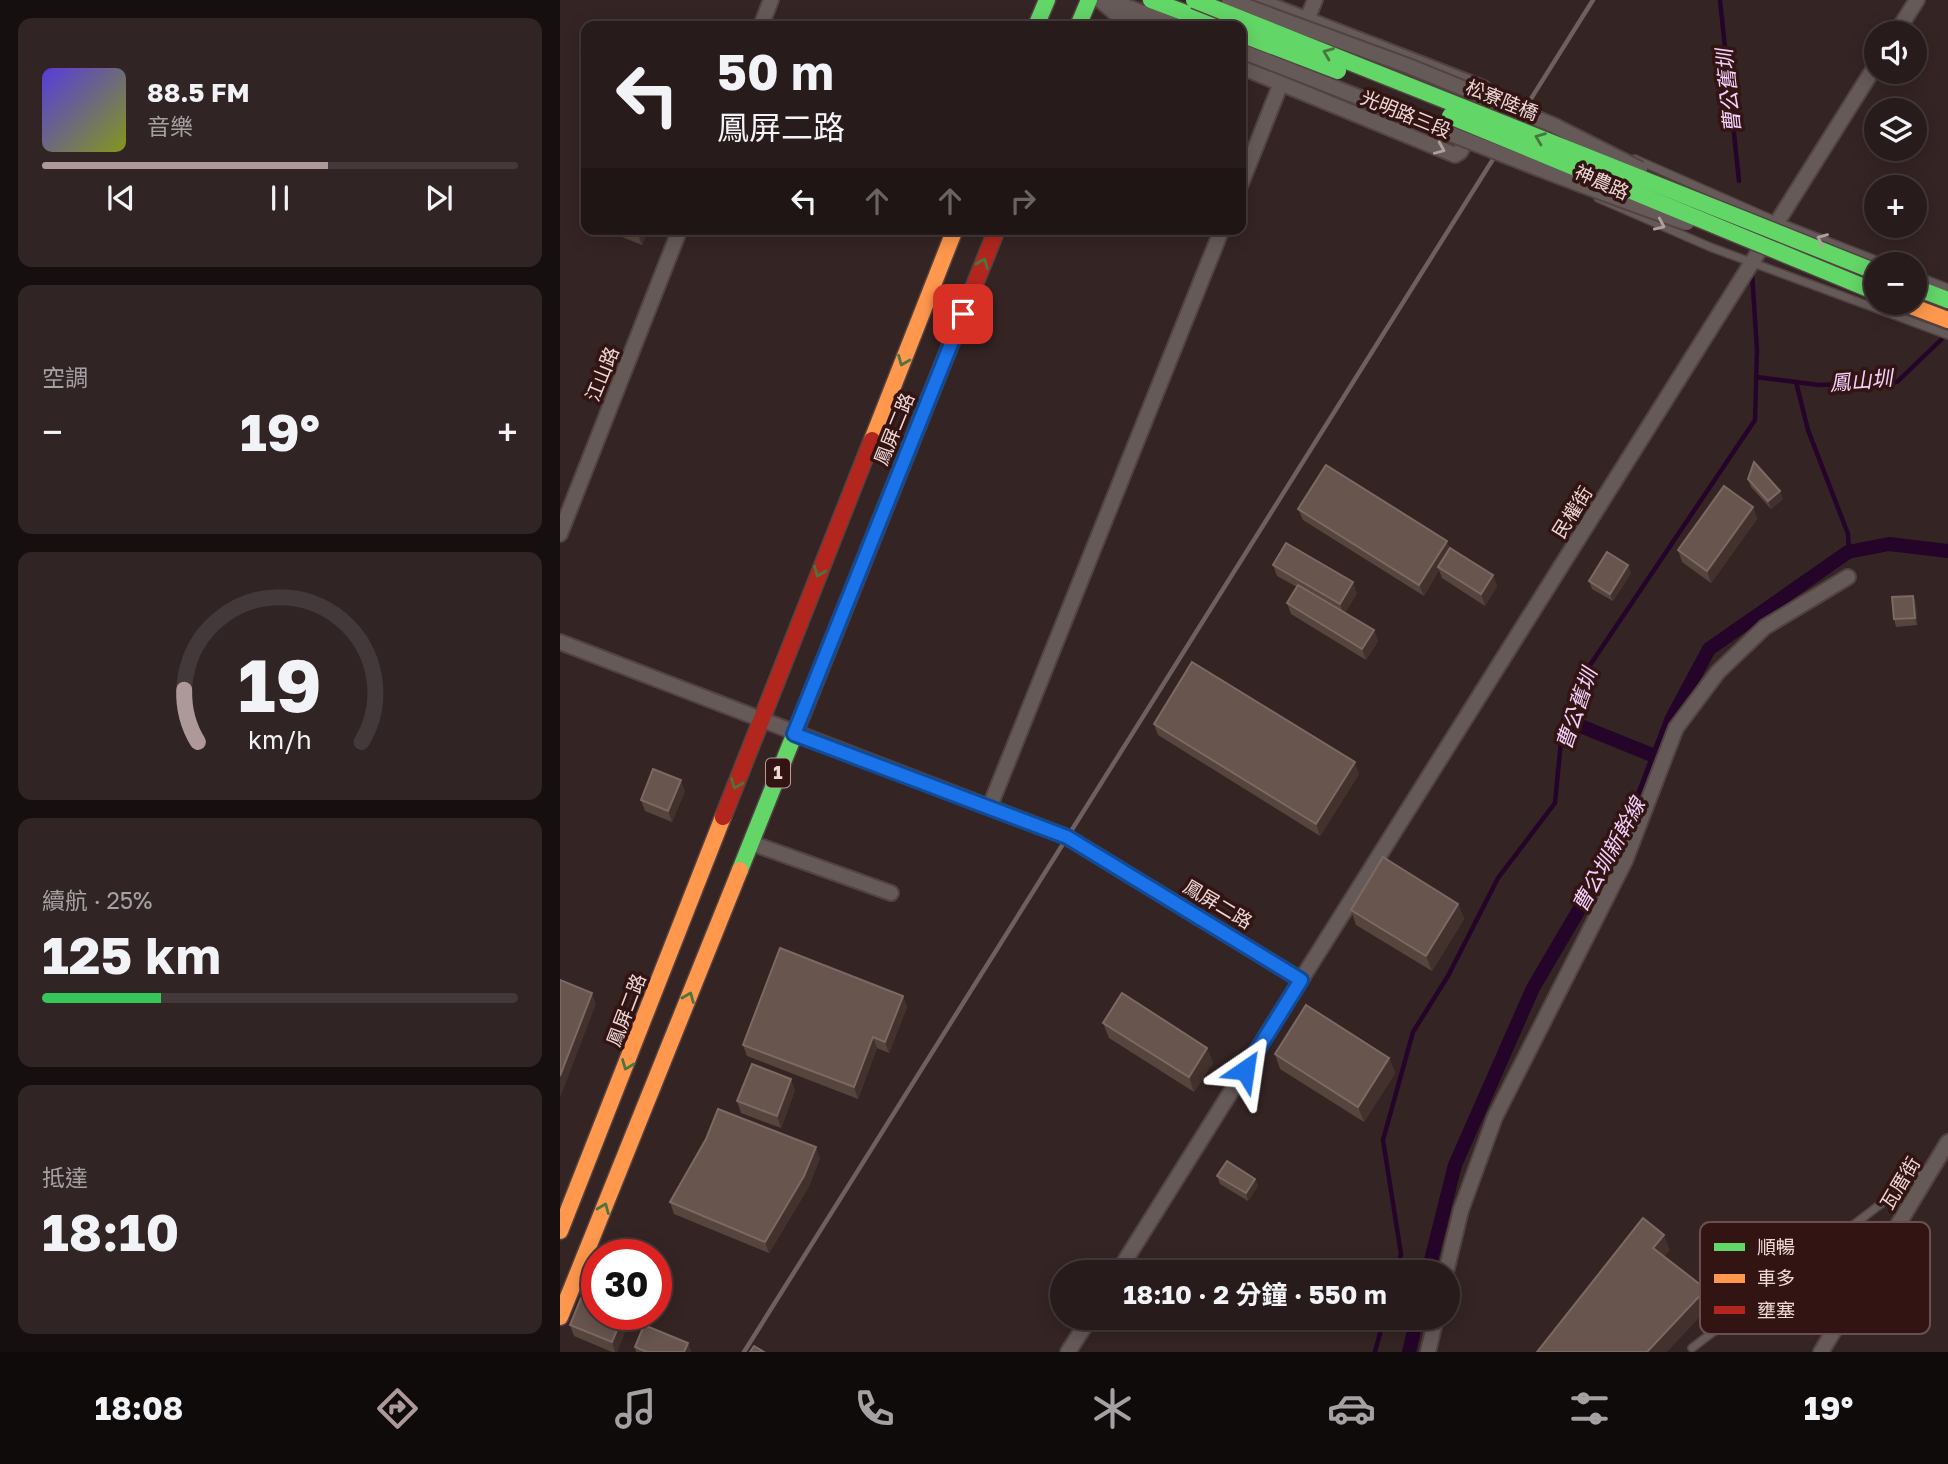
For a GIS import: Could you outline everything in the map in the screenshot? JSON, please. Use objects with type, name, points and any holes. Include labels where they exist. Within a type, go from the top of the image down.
[{"type":"main road","points":[[1038,21],[1046,0]]},
{"type":"main road","points":[[1080,21],[1089,0]]},
{"type":"main road","points":[[1151,0],[1207,21]]},
{"type":"main road","name":"松寮陸橋","points":[[1194,0],[1864,267]]},
{"type":"main road","name":"松寮陸橋","points":[[1246,36],[1408,98],[1785,257],[1864,287]]},
{"type":"main road","name":"鳳屏二路","points":[[560,1317],[794,734],[937,328],[954,235]]},
{"type":"main road","name":"鳳屏二路","points":[[560,1231],[761,719],[937,328],[993,235]]},
{"type":"main road","points":[[1927,292],[1948,300]]},
{"type":"main road","points":[[1923,315],[1946,329]]},
{"type":"main road","points":[[606,1119],[636,1131]]},
{"type":"street","points":[[763,21],[771,0]]},
{"type":"street","points":[[1100,0],[1115,13],[1134,21]]},
{"type":"street","points":[[1109,0],[1164,21]]},
{"type":"street","name":"松寮陸橋","points":[[1229,0],[1411,67],[1553,125],[1794,240]]},
{"type":"street","name":"光明路三段","points":[[1246,69],[1455,155],[1460,152],[1485,104],[1483,88],[1257,0]]},
{"type":"street","points":[[1246,172],[1315,0]]},
{"type":"street","points":[[1904,21],[1917,0]]},
{"type":"street","name":"松寮陸橋","points":[[1246,53],[1404,114],[1568,182],[1785,257]]},
{"type":"street","name":"民權街","points":[[1301,980],[1864,84]]},
{"type":"street","name":"江山路","points":[[560,534],[678,235]]},
{"type":"street","points":[[990,806],[1220,235]]},
{"type":"street","points":[[1449,1260],[1461,1210],[1495,1117],[1625,861],[1676,728],[1718,672],[1765,627],[1848,577]]},
{"type":"street","points":[[560,642],[761,719]]},
{"type":"street","name":"鳳屏二路","points":[[761,719],[794,734],[1067,837],[1301,980]]},
{"type":"street","points":[[751,843],[891,892]]},
{"type":"street","points":[[1126,1260],[1301,980]]},
{"type":"street","name":"瓦厝街","points":[[1899,1222],[1948,1142]]},
{"type":"street","points":[[1068,1352],[1082,1330]]},
{"type":"street","points":[[1428,1352],[1433,1330]]},
{"type":"street","name":"瓦厝街","points":[[1821,1352],[1832,1334]]},
{"type":"lane","name":"神農路","points":[[1864,255],[1778,222],[1588,139],[1575,142],[1556,167],[1561,182],[1710,247],[1946,329]]},
{"type":"lane","points":[[1927,280],[1948,288]]},
{"type":"lane","points":[[1858,1222],[1935,1163]]},
{"type":"lane","points":[[1692,1348],[1710,1334]]},
{"type":"building","points":[[1754,462],[1780,491],[1768,501],[1748,479]]},
{"type":"building","points":[[1326,465],[1447,541],[1419,585],[1298,509]]},
{"type":"building","points":[[1724,486],[1753,507],[1707,571],[1678,550]]},
{"type":"building","points":[[1286,543],[1353,582],[1340,604],[1273,565]]},
{"type":"building","points":[[1450,548],[1493,575],[1481,594],[1438,567]]},
{"type":"building","points":[[1607,552],[1628,565],[1610,594],[1589,581]]},
{"type":"building","points":[[1298,585],[1374,630],[1362,649],[1287,603]]},
{"type":"building","points":[[1913,596],[1915,618],[1894,619],[1892,597]]},
{"type":"building","points":[[1192,662],[1355,762],[1316,824],[1154,724]]},
{"type":"building","points":[[653,769],[681,780],[668,811],[641,800]]},
{"type":"building","points":[[1383,857],[1458,904],[1426,956],[1351,910]]},
{"type":"building","points":[[780,948],[903,996],[885,1042],[873,1037],[854,1087],[743,1045]]},
{"type":"building","points":[[560,980],[592,993],[560,1076]]},
{"type":"building","points":[[1122,993],[1207,1048],[1189,1077],[1103,1023]]},
{"type":"building","points":[[1306,1005],[1389,1058],[1358,1107],[1275,1054]]},
{"type":"building","points":[[752,1064],[791,1079],[777,1116],[737,1101]]},
{"type":"building","points":[[718,1109],[816,1147],[804,1176],[765,1242],[670,1202],[706,1139]]},
{"type":"building","points":[[1227,1161],[1255,1179],[1246,1193],[1217,1176]]},
{"type":"building","points":[[1643,1218],[1664,1235],[1653,1248],[1700,1284],[1700,1295],[1647,1352],[1537,1352]]},
{"type":"building","points":[[581,1298],[581,1329],[570,1325]]},
{"type":"building","points":[[582,1330],[617,1330],[612,1342]]},
{"type":"building","points":[[642,1330],[656,1330],[688,1343],[684,1352],[647,1352],[635,1347]]},
{"type":"building","points":[[754,1346],[764,1352],[750,1352]]},
{"type":"waterway","name":"曹公舊圳","points":[[1720,0],[1739,181]]},
{"type":"waterway","name":"曹公舊圳","points":[[1399,1260],[1401,1254],[1383,1140],[1413,1032],[1448,976],[1498,878],[1555,803],[1561,741],[1584,674],[1755,420],[1757,350],[1752,273]]},
{"type":"waterway","name":"鳳山圳","points":[[1756,377],[1819,385],[1897,382],[1946,335]]},
{"type":"waterway","points":[[1796,382],[1808,430],[1848,534],[1849,552]]},
{"type":"waterway","name":"曹公圳新幹線","points":[[1431,1260],[1455,1165],[1533,988],[1636,813],[1672,718],[1709,649],[1848,552],[1889,544],[1948,551]]},
{"type":"waterway","points":[[1568,721],[1657,757]]},
{"type":"waterway","name":"曹公舊圳","points":[[1375,1352],[1381,1330]]},
{"type":"waterway","name":"曹公圳新幹線","points":[[1409,1352],[1414,1330]]},
{"type":"railway","points":[[744,1352],[1593,0]]},
{"type":"traffic: fast","points":[[1038,21],[1047,0]]},
{"type":"traffic: fast","points":[[1080,21],[1089,0]]},
{"type":"traffic: fast","points":[[1151,0],[1207,21]]},
{"type":"traffic: fast","points":[[1194,0],[1864,267]]},
{"type":"traffic: fast","points":[[1246,36],[1338,71]]},
{"type":"traffic: fast","points":[[1450,116],[1864,287]]},
{"type":"traffic: fast","points":[[1927,292],[1948,300]]},
{"type":"traffic: fast","points":[[740,870],[942,366]]},
{"type":"traffic: slow","points":[[872,440],[953,235]]},
{"type":"traffic: slow","points":[[1927,312],[1948,320]]},
{"type":"traffic: slow","points":[[560,1231],[723,817]]},
{"type":"traffic: slow","points":[[560,1317],[740,870]]},
{"type":"traffic: jam","points":[[942,366],[995,235]]},
{"type":"traffic: jam","points":[[723,817],[872,440]]},
{"type":"route","points":[[963,314],[794,734],[1067,837],[1301,980],[1245,1070]]}]
